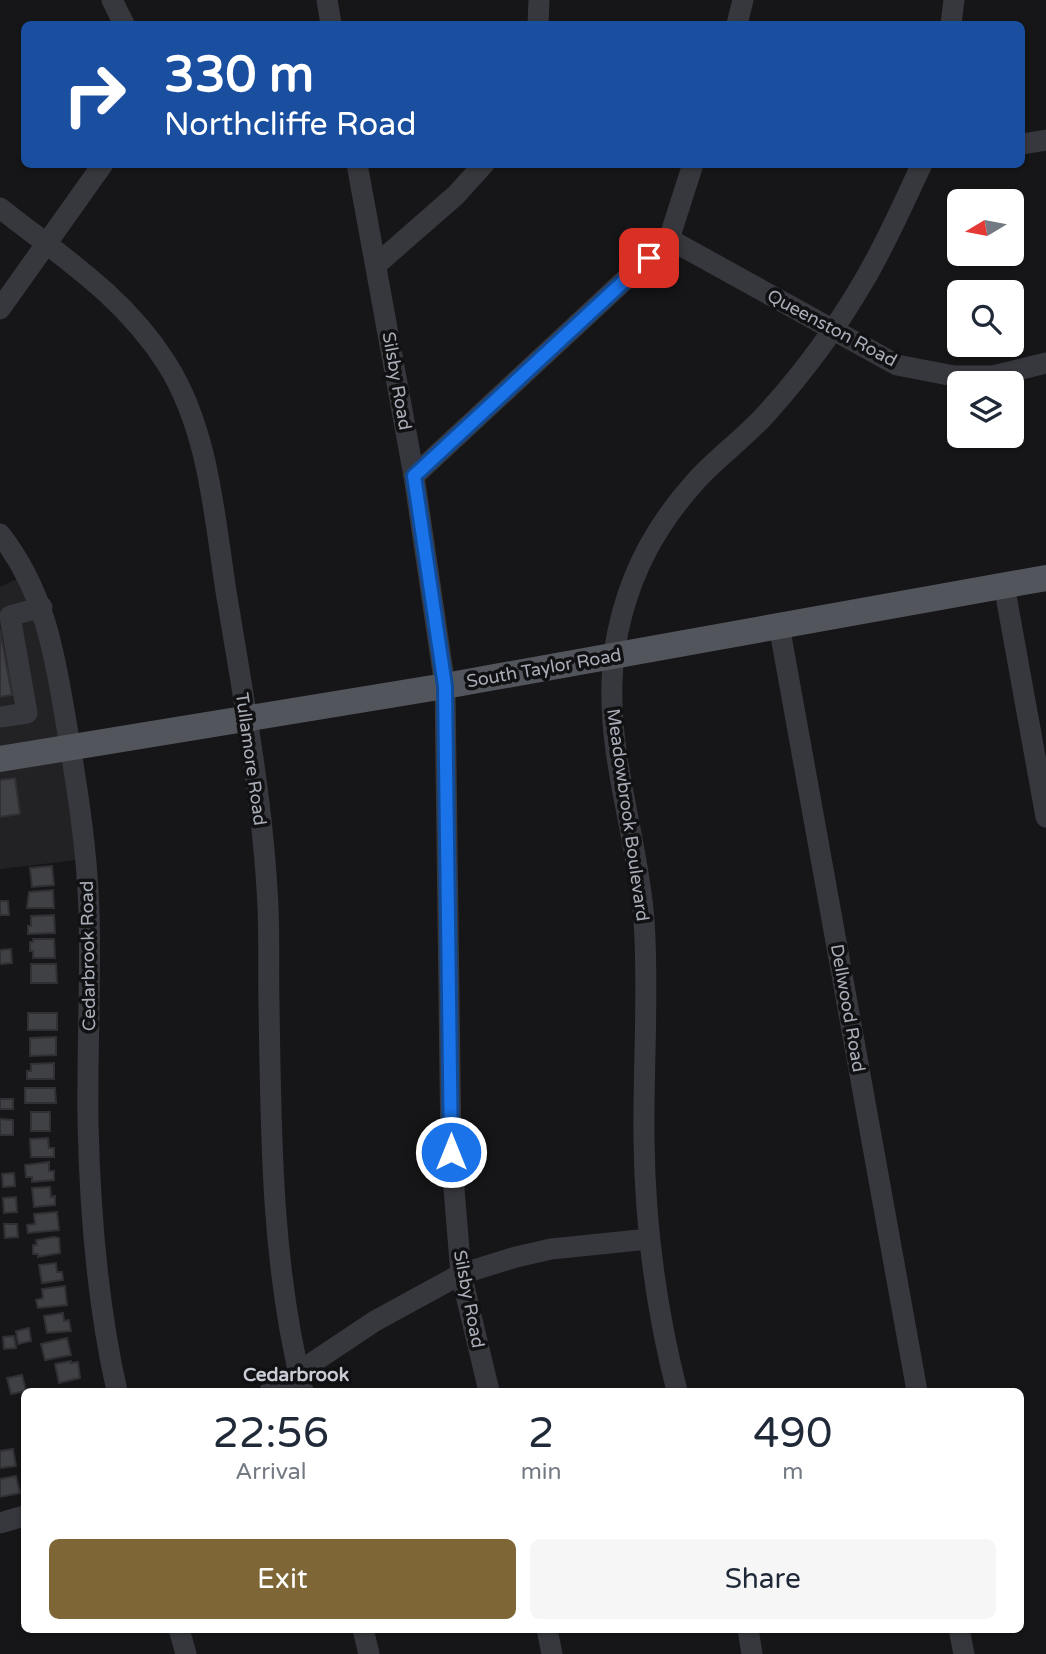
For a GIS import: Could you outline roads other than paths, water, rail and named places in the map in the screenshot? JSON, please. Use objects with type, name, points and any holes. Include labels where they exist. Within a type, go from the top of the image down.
[{"type":"main road","name":"South Taylor Road","points":[[0,758],[445,686],[1046,578]]},
{"type":"street","points":[[112,0],[122,21]]},
{"type":"street","points":[[327,0],[330,21]]},
{"type":"street","points":[[538,21],[539,0]]},
{"type":"street","points":[[738,21],[743,0]]},
{"type":"street","points":[[951,21],[954,0]]},
{"type":"street","points":[[1025,144],[1046,140]]},
{"type":"street","points":[[0,309],[100,168]]},
{"type":"street","name":"Silsby Road","points":[[358,168],[414,476],[445,686],[451,1152],[461,1274],[488,1388]]},
{"type":"street","points":[[376,265],[456,195],[480,168]]},
{"type":"street","points":[[414,476],[669,239],[692,168]]},
{"type":"street","name":"Meadowbrook Boulevard","points":[[676,1388],[666,1347],[649,1239],[644,1138],[646,947],[639,881],[614,732],[611,681],[613,655],[635,577],[648,548],[695,481],[766,414],[834,330],[864,281],[920,168]]},
{"type":"street","name":"Tullamore Road","points":[[0,208],[92,278],[138,324],[168,366],[190,412],[207,473],[247,720],[267,890],[271,1141],[278,1256],[301,1383]]},
{"type":"street","name":"Queenston Road","points":[[669,239],[897,365],[954,376],[993,376],[1046,363]]},
{"type":"street","name":"Cedarbrook Road","points":[[0,534],[25,572],[41,607],[54,649],[71,748],[85,852],[89,908],[90,1189],[95,1256],[117,1388]]},
{"type":"street","points":[[1004,585],[1046,817]]},
{"type":"street","points":[[0,717],[27,713],[5,617],[41,607]]},
{"type":"street","name":"Dellwood Road","points":[[779,625],[916,1388]]},
{"type":"street","points":[[282,1388],[301,1383],[375,1321],[461,1274],[551,1249],[649,1239]]},
{"type":"street","points":[[0,1524],[21,1517]]},
{"type":"street","points":[[180,1633],[186,1654]]},
{"type":"street","points":[[364,1633],[369,1654]]},
{"type":"street","points":[[548,1633],[552,1654]]},
{"type":"street","points":[[749,1633],[752,1654]]},
{"type":"street","points":[[960,1633],[964,1654]]},
{"type":"district","name":"Cedarbrook","points":[[296,1374]]}]
